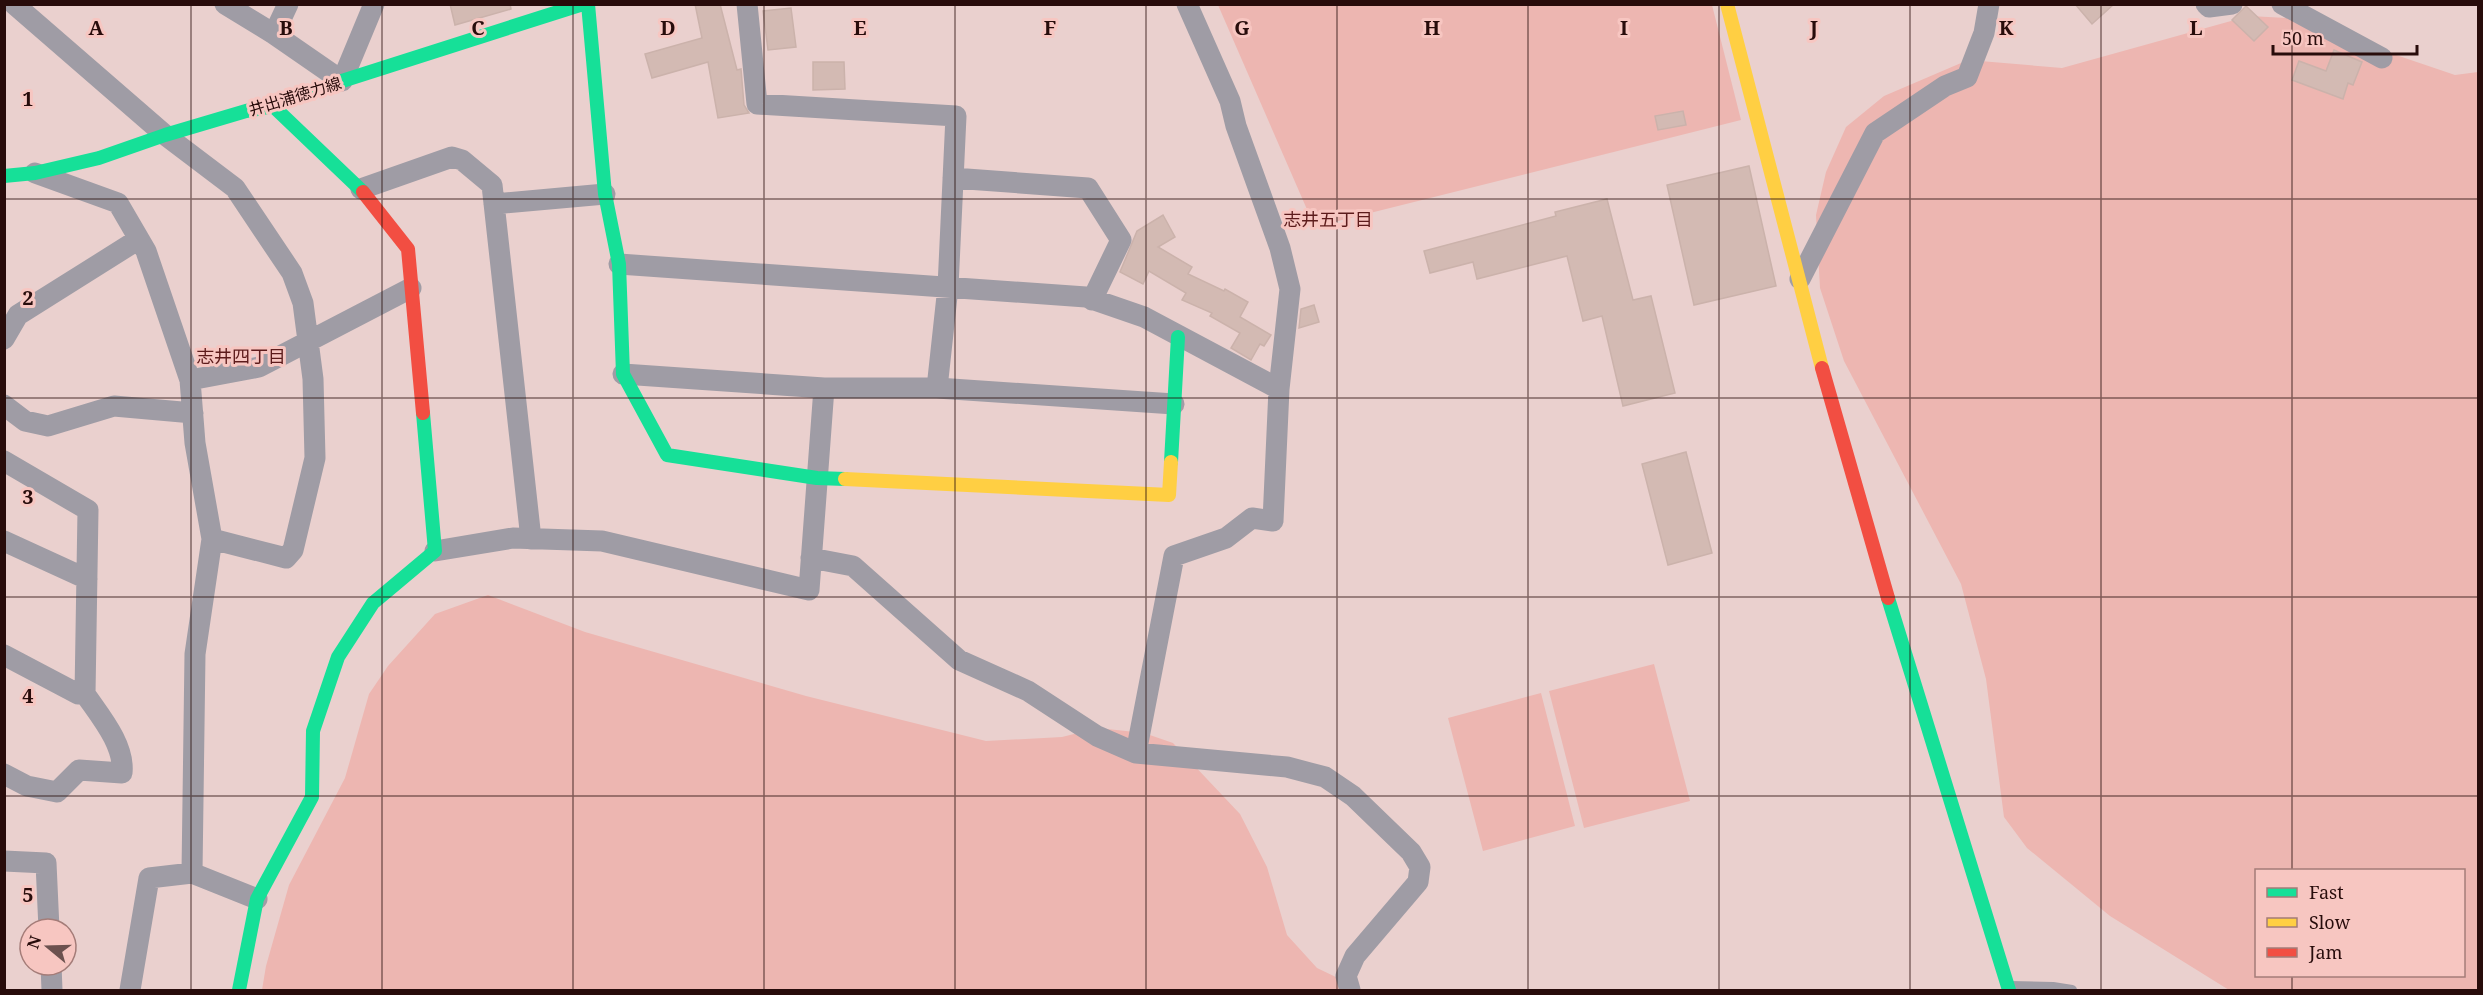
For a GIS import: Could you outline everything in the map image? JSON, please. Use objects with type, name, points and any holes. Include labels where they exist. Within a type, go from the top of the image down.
[{"type":"street","points":[[14,4],[165,135],[235,188],[292,273],[303,303],[314,380],[315,458],[293,550],[286,558],[212,539]]},
{"type":"street","points":[[225,4],[274,34],[342,81],[374,4]]},
{"type":"street","points":[[274,34],[288,4]]},
{"type":"street","name":"井出浦徳力線","points":[[4,176],[35,173],[99,158],[165,135],[246,111],[273,106],[342,81],[583,4]]},
{"type":"street","points":[[588,4],[605,194],[619,264],[623,374],[667,455],[817,478],[1169,495],[1178,337]]},
{"type":"street","points":[[747,4],[757,104],[956,116],[948,287],[937,388]]},
{"type":"street","points":[[1136,753],[1174,556],[1226,538],[1252,518],[1273,521],[1279,388],[1290,289],[1280,248],[1236,126],[1230,101],[1187,4]]},
{"type":"street","points":[[1727,4],[1826,386],[2008,988]]},
{"type":"street","points":[[1800,279],[1875,132],[1945,86],[1967,77],[1984,33],[1989,4]]},
{"type":"street","points":[[2206,4],[2210,7],[2232,4]]},
{"type":"street","points":[[2295,7],[2382,58]]},
{"type":"street","points":[[273,106],[361,189],[408,249],[435,550]]},
{"type":"street","points":[[361,189],[452,157],[462,160],[492,185],[531,539]]},
{"type":"street","points":[[35,173],[118,204],[146,251],[190,380],[195,443],[212,539],[195,654],[192,873]]},
{"type":"street","points":[[953,178],[1088,188],[1121,240],[1092,300]]},
{"type":"street","points":[[494,204],[605,194]]},
{"type":"street","points":[[4,339],[18,315],[139,239]]},
{"type":"street","points":[[619,264],[948,287],[1092,300],[1144,317],[1178,337],[1279,388]]},
{"type":"street","points":[[190,380],[259,367],[411,288]]},
{"type":"street","points":[[623,374],[824,388],[937,388],[1174,404]]},
{"type":"street","points":[[239,990],[257,899],[312,797],[313,731],[338,657],[373,603],[435,550],[513,538],[602,541],[809,590],[824,388]]},
{"type":"street","points":[[4,405],[25,421],[48,426],[114,406],[193,413]]},
{"type":"street","points":[[4,461],[88,510],[85,694],[111,734],[123,761],[122,773],[79,770],[57,792],[27,786],[4,774]]},
{"type":"street","points":[[4,542],[87,579]]},
{"type":"street","points":[[811,558],[853,566],[959,660],[1028,691],[1097,736],[1136,753],[1287,767],[1325,777],[1353,796],[1411,852],[1420,867],[1418,882],[1355,956],[1346,976],[1350,990]]},
{"type":"street","points":[[4,655],[78,694],[85,694]]},
{"type":"street","points":[[4,861],[46,863],[48,917]]},
{"type":"street","points":[[130,990],[149,878],[192,873],[257,899]]},
{"type":"lane","points":[[2008,988],[2053,987],[2072,990]]},
{"type":"shaded area","points":[[1218,5],[1712,5],[1741,120],[1330,223],[1309,214]]},
{"type":"shaded area","points":[[2249,16],[2287,18],[2455,75],[2478,72],[2478,990],[2229,990],[2110,916],[2027,848],[2004,817],[1986,679],[1961,584],[1844,361],[1820,288],[1816,215],[1826,172],[1846,127],[1884,96],[1968,60],[2062,68]]},
{"type":"shaded area","points":[[488,595],[585,632],[806,696],[986,741],[1062,737],[1098,728],[1144,733],[1173,743],[1240,814],[1267,867],[1287,935],[1317,968],[1363,990],[262,990],[266,966],[289,885],[345,778],[369,694],[388,666],[435,614]]},
{"type":"shaded area","points":[[1654,664],[1690,801],[1584,828],[1549,691]]},
{"type":"shaded area","points":[[1541,693],[1575,826],[1483,851],[1448,718]]},
{"type":"building","points":[[450,4],[510,4],[511,9],[455,25]]},
{"type":"building","points":[[695,4],[720,4],[737,70],[741,69],[744,105],[749,113],[718,118],[708,62],[652,78],[645,54],[702,38]]},
{"type":"building","points":[[2075,4],[2114,4],[2092,24]]},
{"type":"building","points":[[2246,6],[2268,27],[2254,41],[2232,20]]},
{"type":"building","points":[[791,8],[796,47],[768,50],[763,11]]},
{"type":"building","points":[[2334,50],[2362,62],[2353,85],[2348,83],[2343,99],[2292,80],[2299,61],[2326,71]]},
{"type":"building","points":[[813,62],[844,62],[845,89],[813,90]]},
{"type":"building","points":[[1683,111],[1686,125],[1658,130],[1655,116]]},
{"type":"building","points":[[1749,166],[1776,286],[1694,305],[1667,185]]},
{"type":"building","points":[[1607,199],[1633,300],[1651,296],[1675,393],[1623,406],[1602,316],[1583,321],[1567,256],[1477,279],[1473,262],[1430,273],[1424,251],[1556,216],[1555,212]]},
{"type":"building","points":[[1163,215],[1175,237],[1158,247],[1192,267],[1188,274],[1224,291],[1225,289],[1248,302],[1240,317],[1271,335],[1264,346],[1260,344],[1251,360],[1231,348],[1240,333],[1210,316],[1212,313],[1182,300],[1186,293],[1149,271],[1143,284],[1120,272],[1137,231]]},
{"type":"building","points":[[1314,305],[1319,322],[1299,328],[1301,309]]},
{"type":"building","points":[[1686,452],[1712,553],[1668,565],[1642,464]]},
{"type":"traffic: fast","points":[[4,176],[35,173],[99,158],[165,135],[246,111],[273,106],[342,81],[583,4]]},
{"type":"traffic: fast","points":[[588,4],[605,194],[619,264],[623,374],[667,455],[817,478],[845,479]]},
{"type":"traffic: fast","points":[[273,106],[363,192]]},
{"type":"traffic: fast","points":[[1171,462],[1178,337]]},
{"type":"traffic: fast","points":[[239,990],[257,899],[312,797],[313,731],[338,657],[373,603],[435,551],[423,413]]},
{"type":"traffic: fast","points":[[1888,598],[2009,990]]},
{"type":"traffic: slow","points":[[1727,4],[1822,368]]},
{"type":"traffic: slow","points":[[845,479],[1169,495],[1171,462]]},
{"type":"traffic: jam","points":[[363,192],[408,249],[423,413]]},
{"type":"traffic: jam","points":[[1822,368],[1888,598]]},
{"type":"district","name":"志井五丁目","points":[[1328,220]]},
{"type":"district","name":"志井四丁目","points":[[241,357]]}]
